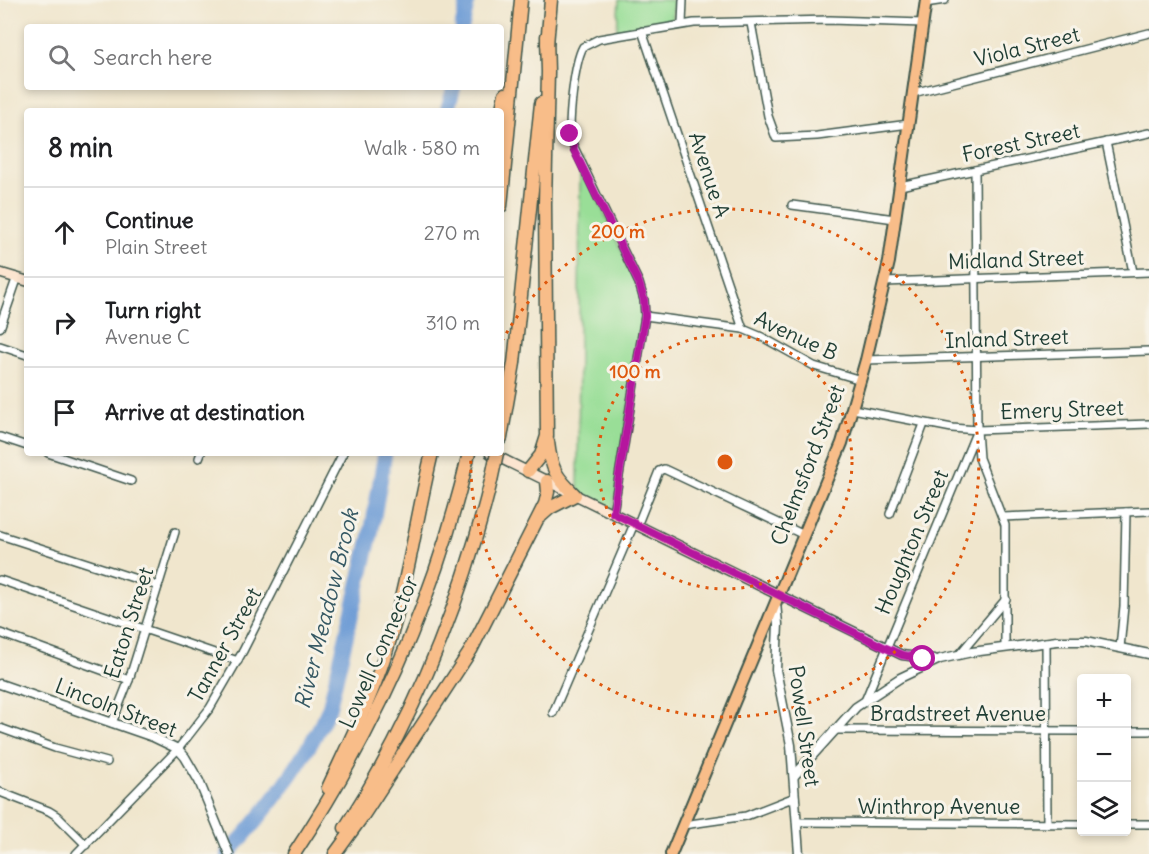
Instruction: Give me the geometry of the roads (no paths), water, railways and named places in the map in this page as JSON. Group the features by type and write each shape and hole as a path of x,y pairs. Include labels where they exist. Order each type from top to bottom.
{"highway":[{"path":"504,176 521,0"},
{"path":"504,421 519,320 551,0"},
{"path":"502,108 518,34"},
{"path":"537,522 550,508 575,495 556,476 547,436 545,203 547,36"},
{"path":"528,471 541,455 547,436"},
{"path":"303,841 370,697 385,656 402,598 431,456"},
{"name":"Lowell Connector","path":"294,854 340,781 371,724 406,646 443,548 468,456"},
{"path":"328,854 381,767 425,675 459,589 478,530 496,456"},
{"path":"335,854 466,659 537,522 547,496 547,481"}],"main road":[{"name":"Chelmsford Street","path":"671,854 842,443 854,409 885,282 926,2"},
{"path":"0,273 24,280"},
{"path":"496,456 613,513 777,599"}],"street":[{"path":"682,24 683,0"},
{"path":"926,2 945,0"},
{"path":"613,513 645,316 644,300 639,283 574,150 570,134 577,61 583,47 599,39 682,24 830,20 923,23"},
{"path":"751,23 768,116 776,138 817,136 909,124"},
{"name":"Avenue A","path":"642,31 743,329"},
{"name":"Viola Street","path":"913,93 1149,33"},
{"name":"Forest Street","path":"900,186 1149,133"},
{"path":"1106,142 1133,272"},
{"path":"975,170 978,458 1003,517 1006,535 1005,647"},
{"path":"792,205 895,219"},
{"name":"Midland Street","path":"885,282 1149,272"},
{"path":"0,327 17,278"},
{"name":"Avenue B","path":"645,316 743,329 814,366 861,380"},
{"path":"0,346 24,354"},
{"name":"Inland Street","path":"867,360 1149,351"},
{"name":"Emery Street","path":"854,409 924,424 977,430 1149,424"},
{"path":"890,514 924,424"},
{"name":"Houghton Street","path":"865,701 977,430"},
{"path":"0,437 24,445"},
{"path":"57,456 131,481"},
{"name":"Tanner Street","path":"76,854 178,750 210,708 238,661 341,456"},
{"path":"553,713 659,471 664,469 804,535"},
{"path":"1120,648 1124,606 1126,512"},
{"path":"1003,517 1149,512"},
{"name":"Eaton Street","path":"112,723 129,680 175,532"},
{"path":"0,535 158,586"},
{"path":"0,580 238,661"},
{"path":"777,599 912,658 940,659"},
{"name":"Powell Street","path":"777,599 776,670 789,733 800,854"},
{"path":"959,655 1006,599"},
{"path":"0,633 129,680"},
{"path":"794,776 848,714 913,671 940,659 1005,647 1046,642 1086,641 1149,654"},
{"path":"1046,642 1047,824"},
{"name":"Lincoln Street","path":"0,684 153,737 178,750 196,775 230,854"},
{"path":"0,728 55,748 106,762"},
{"name":"Bradstreet Avenue","path":"834,730 1077,731"},
{"path":"1131,731 1149,731"},
{"path":"0,792 34,804 57,816 86,845"},
{"path":"683,825 746,816 795,797"},
{"name":"Winthrop Avenue","path":"797,822 1077,824"},
{"path":"1131,824 1149,824"}],"waterway":[{"name":"River Meadow Brook","path":"463,24 468,0"},
{"name":"River Meadow Brook","path":"448,108 453,90"},
{"name":"River Meadow Brook","path":"228,854 284,785 309,747 329,708 371,534 384,456"}]}
